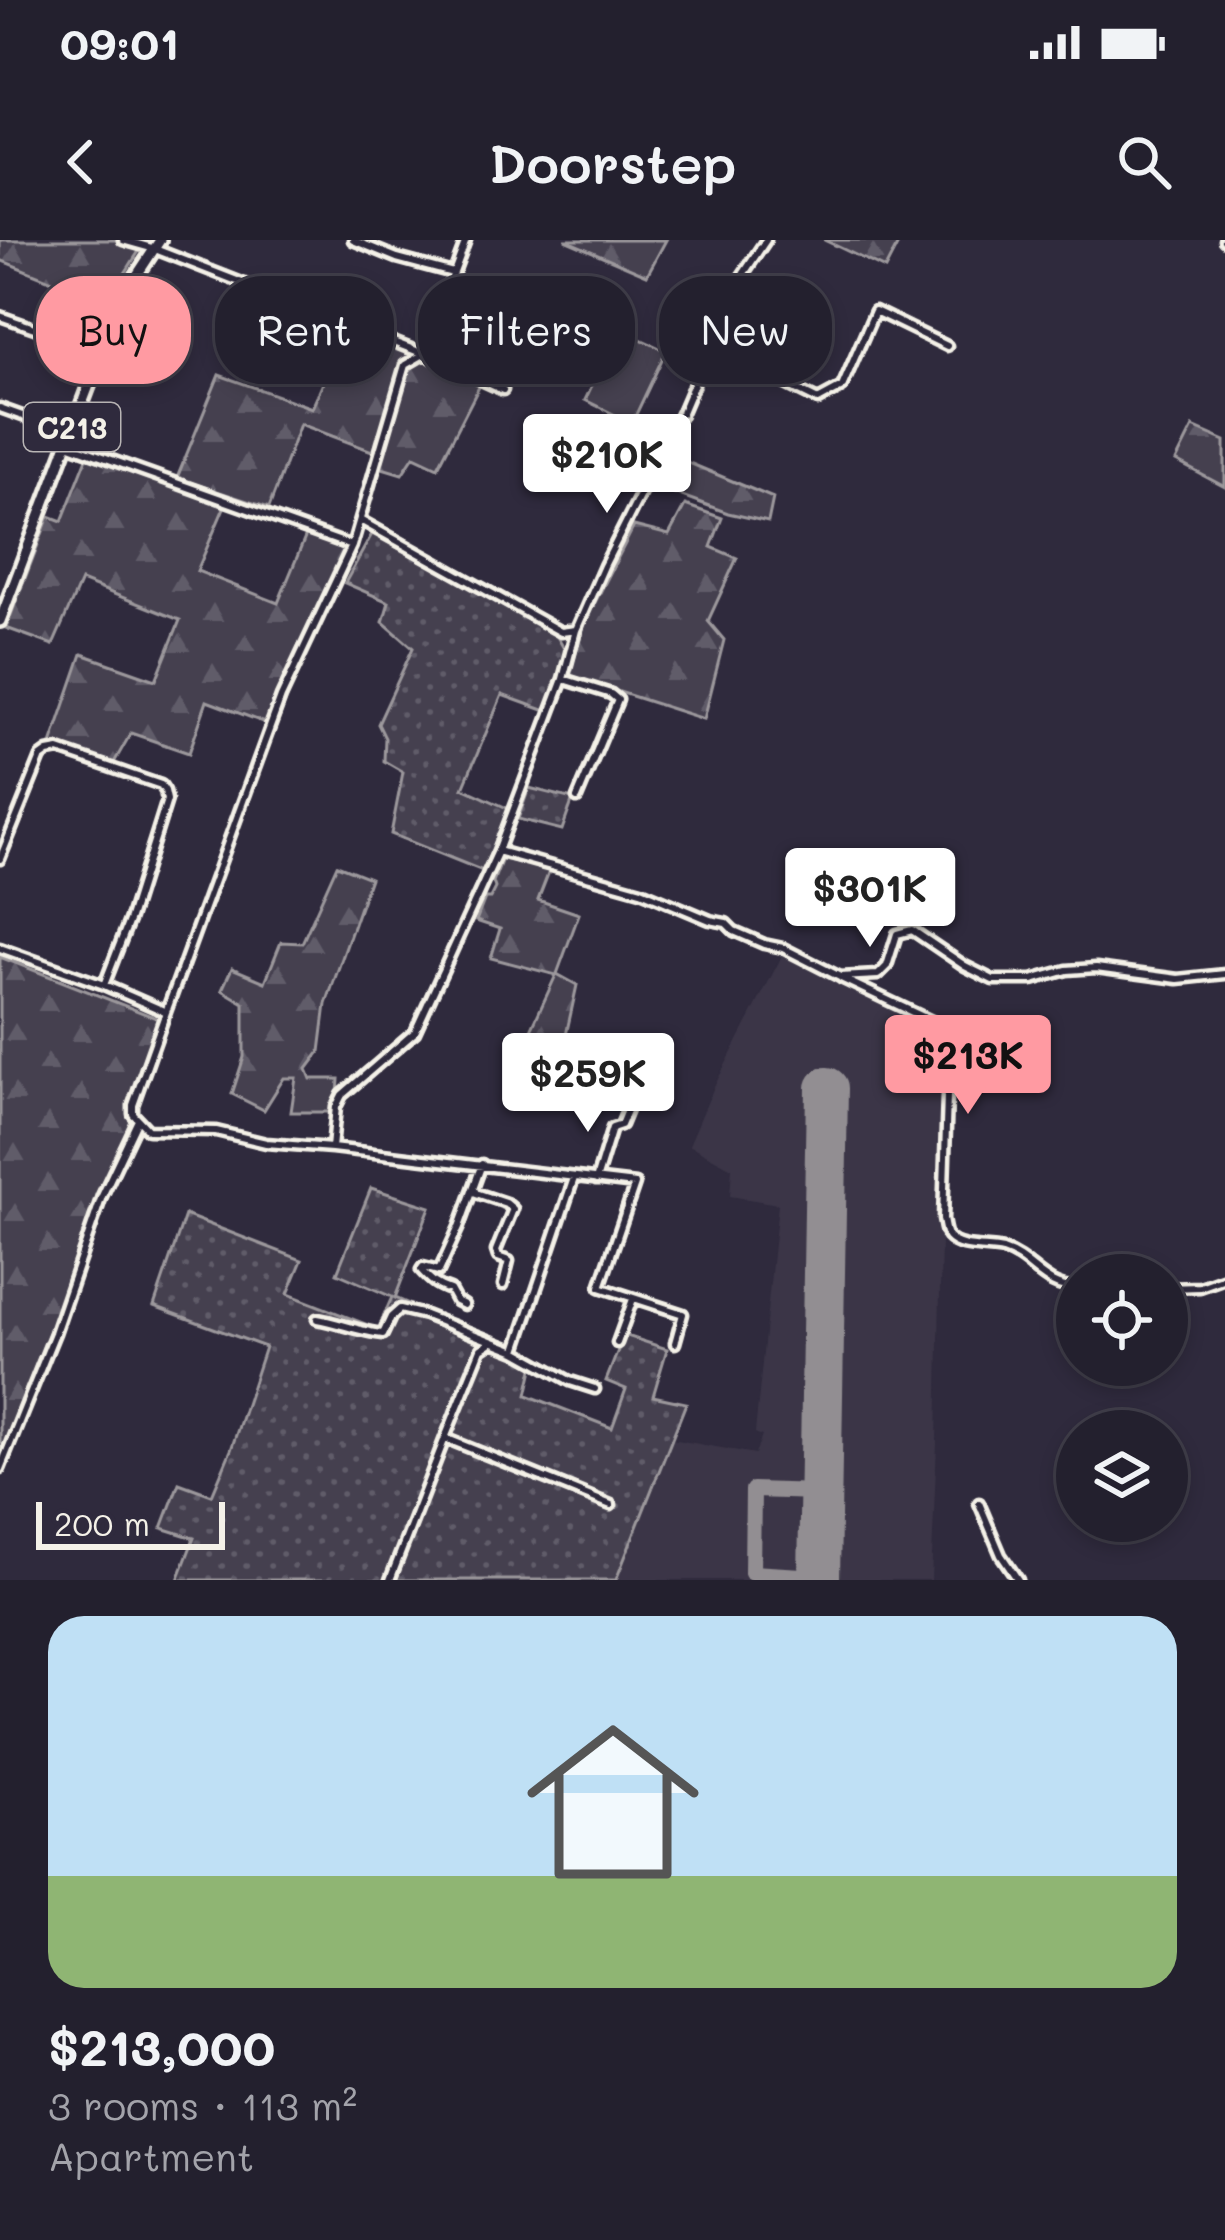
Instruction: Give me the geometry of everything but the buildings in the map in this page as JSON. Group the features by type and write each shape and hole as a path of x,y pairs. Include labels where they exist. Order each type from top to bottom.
{"main road":[{"name":"C213","path":"136,276 157,244"},
{"name":"C213","path":"0,621 88,384"}],"street":[{"path":"122,240 157,244 418,352"},
{"path":"353,240 453,273"},
{"path":"452,276 466,240"},
{"path":"742,276 766,240"},
{"path":"786,384 818,400 842,387 874,311 947,346"},
{"path":"0,316 36,329"},
{"path":"418,357 405,365 352,546 281,697 133,1114 137,1122 155,1131 216,1131 266,1143 635,1184 600,1286 683,1314 675,1343"},
{"path":"490,384 503,390"},
{"path":"332,1148 338,1100 415,1032 498,851 563,679 576,630 693,384"},
{"path":"0,408 352,546"},
{"path":"360,520 560,632 570,652"},
{"path":"560,632 576,630"},
{"path":"563,679 618,700 577,798"},
{"path":"0,859 41,757 48,752 59,750 166,790 167,800 136,898 104,985"},
{"path":"498,851 640,891 726,923 734,931 783,948 943,1026 949,1034 946,1234 953,1241 1014,1255 1056,1286"},
{"path":"840,977 878,975 887,966 897,934 913,929 993,980 1032,980 1096,968 1178,979 1225,974"},
{"path":"0,948 166,1012"},
{"path":"596,1180 612,1128 621,1125 628,1108"},
{"path":"0,1469 55,1333 102,1196 137,1122"},
{"path":"464,1305 422,1270 439,1271 482,1165"},
{"path":"515,1351 574,1178"},
{"path":"474,1185 476,1193 513,1209 496,1251 509,1261 503,1286"},
{"path":"1188,1287 1225,1278"},
{"path":"617,1342 634,1299"},
{"path":"317,1319 383,1334 400,1309 425,1315 595,1389"},
{"path":"390,1580 481,1349 490,1343"},
{"path":"445,1438 611,1504"},
{"path":"979,1503 1000,1556 1018,1580"}],"shaded area":[{"path":"784,952 945,1032 931,1580 616,1580 671,1439 755,1454 762,1436 755,1433 778,1204 730,1196 732,1168 689,1145"}],"green space":[{"path":"0,240 146,240 124,276 40,276 0,260"},
{"path":"565,240 666,240 647,275"},
{"path":"824,240 900,240 885,269"},
{"path":"635,336 659,348 659,366 632,423 585,400 593,384 635,384"},
{"path":"394,347 418,357 418,384 480,384 438,467 414,456 402,474 382,468 383,455 300,424 269,508 177,478 215,384 244,384 312,408 322,384 394,384"},
{"path":"1193,427 1225,441 1225,487 1176,461"},
{"path":"89,453 226,503 197,571 278,603 307,533 345,547 276,727 207,701 189,753 131,733 111,768 50,747 82,654 156,680 180,620 81,581 53,645 6,628 49,516 62,521"},
{"path":"670,455 773,498 768,522 652,485"},
{"path":"685,505 722,518 711,547 737,558 708,621 724,640 704,719 569,676 586,620 634,526 669,535"},
{"path":"372,534 555,633 566,652 546,711 502,695 463,788 509,809 483,871 391,834 403,772 384,761 385,738 378,724 413,648 383,622 389,602 345,583"},
{"path":"529,788 573,799 562,830 518,819"},
{"path":"502,859 550,869 538,900 579,914 557,974 577,985 563,1049 590,1057 584,1101 534,1083 546,1052 524,1045 556,975 491,958 500,929 476,921 485,898 495,888"},
{"path":"337,865 370,878 326,1004 320,1052 307,1069 311,1079 339,1079 337,1112 291,1112 296,1078 284,1078 264,1110 232,1094 244,1057 244,1003 222,990 232,968 265,982 281,942 302,943"},
{"path":"0,957 159,1019 128,1105 131,1123 108,1171 3,1447 0,1446"},
{"path":"371,1188 430,1207 395,1298 534,1364 527,1395 612,1428 626,1389 606,1381 624,1335 667,1349 653,1396 686,1403 616,1580 178,1580 194,1538 162,1528 179,1483 212,1495 265,1347 154,1306 185,1215 302,1260 288,1294 378,1329 392,1297 337,1273"}],"taxiway":[{"path":"819,1492 753,1490 752,1573 819,1577"}],"runway":[{"path":"819,1580 827,1088"}]}
